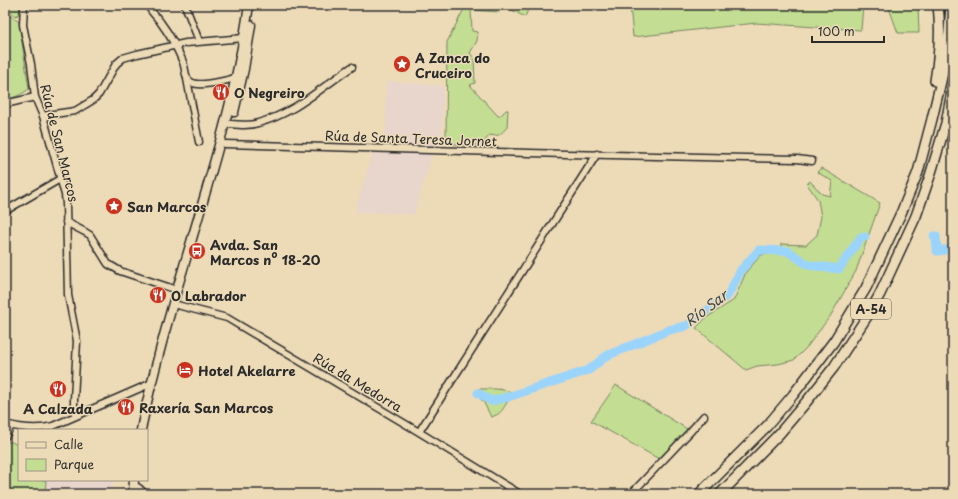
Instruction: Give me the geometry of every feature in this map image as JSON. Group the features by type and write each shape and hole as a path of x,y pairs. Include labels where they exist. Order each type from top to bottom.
{"highway":[{"path":"898,219 932,101 937,71 939,44 938,5"},
{"name":"A-54","path":"699,494 766,426 793,395 834,341 866,288 918,172 942,76 949,33 951,5"},
{"name":"A-54","path":"720,494 779,434 807,401 834,367 870,312 880,294 916,216 946,123 953,86"}],"main road":[{"path":"241,41 253,6"},
{"path":"241,41 247,34 253,6"},
{"path":"141,429 170,315 240,76 253,6"},
{"path":"157,363 177,305 225,144 243,62 246,41 241,41"},
{"path":"225,144 224,139 230,116 230,107"},
{"path":"206,192 212,178 221,147 225,144"},
{"path":"170,315 173,312 174,307 177,305 177,290"}],"street":[{"name":"Rúa de San Marcos","path":"24,5 23,25 31,64 35,97 42,116 66,200 68,295 77,341 74,400 74,410 76,416"},
{"path":"184,5 199,41"},
{"path":"150,9 175,46 184,65 199,142"},
{"path":"42,116 75,111 93,100 99,94 116,64 123,58 199,41 241,41"},
{"path":"230,124 242,126 258,124 278,116 298,106 352,67"},
{"path":"187,78 190,82 198,84 240,76"},
{"path":"5,104 35,97"},
{"name":"Rúa de Santa Teresa Jornet","path":"225,144 812,160"},
{"path":"420,432 597,154"},
{"path":"5,210 60,179"},
{"path":"66,222 90,235 108,264 120,271 177,290"},
{"name":"Rúa da Medorra","path":"177,305 227,318 420,432 520,494"},
{"path":"5,437 8,425 41,428 54,426 152,383"},
{"path":"631,494 704,416"},
{"path":"134,486 146,494"}],"shaded area":[{"path":"386,81 443,86 442,145 439,148 385,146"},
{"path":"373,151 432,154 414,214 355,212"},
{"path":"46,481 114,481 110,494 45,494"}],"green space":[{"path":"5,5 20,5 21,11 15,16"},
{"path":"466,5 502,5 499,12 471,10 472,31 478,32 477,41 470,53 474,58 475,83 470,85 498,116 508,110 507,127 496,136 490,135 481,145 450,144 446,139 447,42"},
{"path":"502,5 530,5 525,17"},
{"path":"630,5 863,5 861,30 756,23 633,37"},
{"path":"888,5 918,5 919,33 898,33"},
{"path":"5,12 19,22 29,89 17,96 5,99"},
{"path":"821,168 880,203 856,271 831,315 807,347 794,360 778,364 757,366 746,370 696,328 706,318 734,300 746,272 761,255 780,252 781,244 806,245 817,235 821,217 818,200 807,184 810,181 822,194 830,196 832,181 817,172"},
{"path":"616,385 687,429 659,459 591,421"},
{"path":"479,389 503,390 511,392 511,396 502,411 491,417 484,403 476,394 476,391"},
{"path":"7,442 12,442 18,445 18,481 46,481 45,494 5,494 5,445"}],"waterway":[{"name":"Río Sar","path":"934,236 936,236 937,251 953,249"},
{"name":"Río Sar","path":"478,393 491,401 508,397 589,370 606,356 669,330 686,326 728,295 741,270 759,250 788,251 808,265 839,269 861,237 865,237"}],"place":[{"name":"A Zanca do Cruceiro","path":"402,64"},
{"name":"O Negreiro","path":"221,92"},
{"name":"San Marcos","path":"114,206"},
{"name":"Avda. San Marcos nº 18-20","path":"197,251"},
{"name":"O Labrador","path":"158,295"},
{"name":"Hotel Akelarre","path":"185,370"},
{"name":"A Calzada","path":"58,389"},
{"name":"Raxería San Marcos","path":"126,407"}]}
